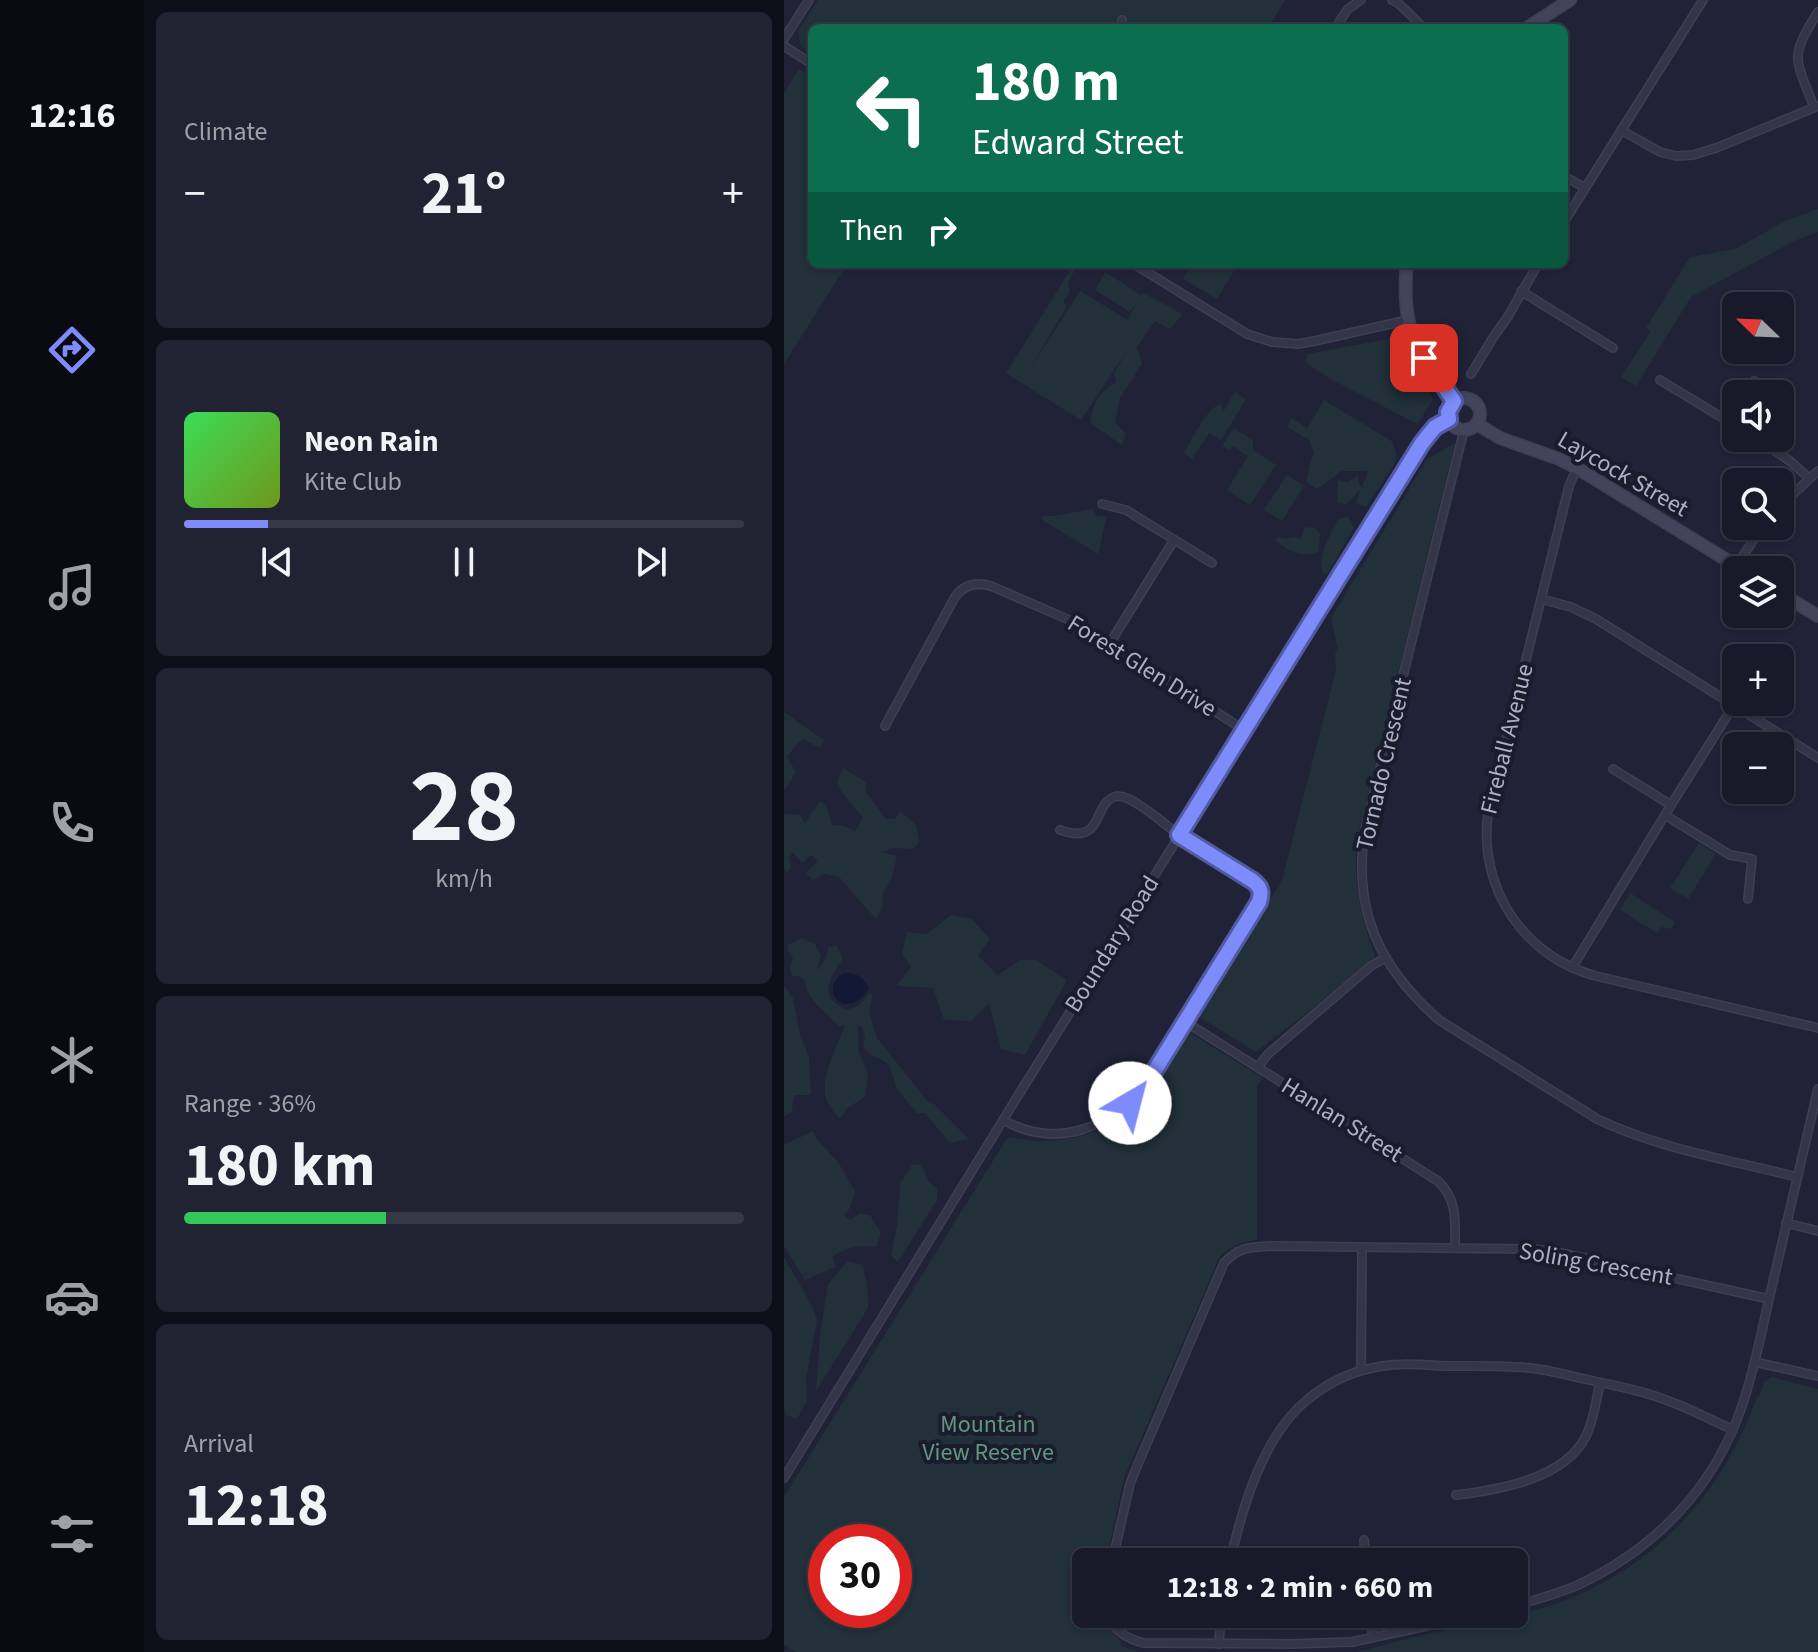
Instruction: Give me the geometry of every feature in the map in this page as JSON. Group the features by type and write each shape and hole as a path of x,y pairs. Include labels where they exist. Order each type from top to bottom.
{"street":[{"path":"784,39 809,0"},
{"path":"1338,24 1348,9 1361,0"},
{"path":"1392,0 1420,24"},
{"path":"1533,24 1570,0"},
{"path":"1568,216 1703,0"},
{"path":"1621,130 1660,152 1689,156 1716,148 1816,106 1798,64 1797,52 1818,12"},
{"path":"784,46 808,61"},
{"path":"1568,178 1585,188"},
{"path":"1140,268 1235,327 1272,342 1310,342 1408,320"},
{"path":"1407,268 1408,320 1417,345 1454,401"},
{"path":"1471,374 1535,268"},
{"path":"1521,291 1613,348"},
{"path":"1660,380 1722,417"},
{"path":"1464,398 1478,405 1481,415 1477,424 1469,430 1454,427 1449,419 1448,412 1454,401 1464,398"},
{"name":"Boundary Road","path":"784,1478 1422,443 1435,427 1449,419"},
{"name":"Laycock Street","path":"1477,424 1500,438 1577,468 1722,558"},
{"name":"Tornado Crescent","path":"1464,430 1365,829 1361,878 1368,915 1385,958 1399,980 1439,1020 1597,1119 1650,1141 1797,1177"},
{"path":"1777,452 1809,478"},
{"name":"Fireball Avenue","path":"1577,468 1569,486 1490,804 1487,850 1497,892 1522,931 1538,947 1572,968 1818,1028"},
{"path":"1794,492 1818,471"},
{"path":"1102,504 1126,510 1212,563"},
{"path":"1110,643 1174,540"},
{"name":"Forest Glen Drive","path":"885,726 952,601 967,586 980,584 1078,623 1244,730"},
{"path":"1541,599 1596,619 1722,698"},
{"path":"1794,601 1818,616"},
{"path":"1572,968 1727,716"},
{"path":"1751,716 1818,758"},
{"path":"1613,769 1671,805"},
{"path":"1003,1120 1022,1130 1050,1134 1085,1128 1109,1118 1130,1103 1147,1083 1262,894 1253,881 1179,835 1128,798 1119,796 1108,802 1086,832 1075,834 1060,830"},
{"path":"1665,815 1723,851 1752,859 1748,899"},
{"path":"1258,1067 1268,1054 1371,966 1385,958"},
{"name":"Hanlan Street","path":"1184,1021 1438,1181 1455,1208 1455,1248"},
{"path":"1528,1601 1576,1585 1619,1562 1652,1539 1697,1493 1717,1463 1748,1389 1818,1092"},
{"path":"1786,1223 1818,1231"},
{"path":"1361,1370 1362,1248"},
{"name":"Soling Crescent","path":"1115,1548 1130,1484 1224,1263 1240,1249 1525,1249 1552,1252 1769,1299"},
{"path":"1755,1362 1818,1376"},
{"path":"1233,1548 1242,1512 1275,1436 1308,1399 1325,1386 1361,1370 1398,1365 1541,1369 1667,1400 1733,1430"},
{"path":"1456,1495 1499,1489 1521,1482 1546,1472 1568,1458 1588,1432 1600,1383"},
{"path":"1364,1540 1365,1548"},
{"path":"1115,1628 1131,1640 1143,1643 1219,1644 1352,1642 1418,1628"},
{"path":"1219,1644 1220,1628"},
{"path":"1372,1628 1373,1638"}],"green space":[{"path":"818,0 1285,0 1270,24 808,24 808,51 801,46 798,31"},
{"path":"799,69 808,75 808,268 844,268 784,364 784,93"},
{"path":"1818,209 1818,232 1794,241 1691,297 1636,386 1621,377 1651,331 1646,328 1690,257 1735,249 1787,220"},
{"path":"1072,268 1076,268 1068,282 1070,292 1064,301 1066,308 1027,374 1080,291 1131,322 1128,319 1138,300 1130,312 1095,290 1105,272 1141,295 1144,293 1182,314 1170,329 1155,321 1137,347 1142,364 1120,398 1115,422 1126,434 1122,445 1090,423 1097,399 1116,382 1114,373 1128,349 1081,420 1006,373"},
{"path":"1190,268 1236,268 1217,299 1183,279"},
{"path":"1393,338 1400,341 1433,400 1417,424 1305,362 1308,354"},
{"path":"1235,392 1246,399 1221,440 1209,433 1192,459 1184,453 1200,425 1209,412 1221,403 1223,412"},
{"path":"1324,400 1393,442 1395,463 1366,507 1356,503 1360,490 1345,505 1337,502 1338,480 1348,482 1358,475 1362,487 1368,471 1341,471 1317,489 1306,482 1314,453 1309,440 1287,427 1292,418 1307,428"},
{"path":"1234,428 1253,440 1253,450 1276,465 1250,505 1227,490 1248,456 1233,446 1230,450 1222,446"},
{"path":"1455,443 1358,835 1356,867 1359,898 1376,959 1256,1052 1198,1016 1282,880 1336,670 1335,652 1338,650 1331,618 1427,459"},
{"path":"1287,475 1304,486 1282,521 1264,510"},
{"path":"1092,509 1097,516 1107,516 1098,554 1041,519 1042,516"},
{"path":"1348,517 1354,528 1328,573 1323,574 1323,553 1328,539 1338,519"},
{"path":"1305,527 1315,528 1320,535 1318,552 1300,554 1275,541 1278,537 1300,539"},
{"path":"784,712 824,740 820,748 803,739 787,757 796,772 784,791"},
{"path":"843,768 866,782 866,792 886,819 895,819 900,811 916,825 919,842 913,849 892,848 882,852 897,856 892,876 882,895 883,907 876,919 839,877 824,874 813,880 806,873 818,861 811,855 802,863 792,852 789,857 791,867 787,873 784,869 784,814 800,815 805,823 820,801 826,805 832,825 855,831 863,818 839,787 837,781"},
{"path":"1699,843 1716,854 1688,899 1670,888"},
{"path":"1630,893 1675,922 1671,929 1661,927 1657,933 1620,910"},
{"path":"951,915 972,919 990,939 978,956 998,975 1020,960 1036,960 1067,980 1025,1055 1001,1049 989,1003 971,1021 944,1020 933,988 896,986 911,967 902,954 907,932 927,934"},
{"path":"802,938 815,944 821,955 819,970 828,947 837,946 843,959 828,987 832,999 847,1010 873,993 869,1012 877,1038 929,1103 934,1104 969,1139 950,1143 925,1113 917,1113 897,1089 886,1062 863,1047 865,1037 861,1026 858,1026 859,1053 868,1073 865,1097 846,1109 840,1119 835,1113 825,1095 826,1075 845,1026 839,1026 814,1002 804,980 792,976 790,968 793,958 788,945"},
{"path":"784,985 793,998 800,1035 809,1057 811,1095 795,1095 791,1113 784,1116"},
{"name":"Mountain View Reserve","path":"1186,1033 1263,1078 1257,1085 1257,1240 1237,1245 1220,1256 1124,1478 1109,1548 1072,1548 1072,1628 1109,1628 1121,1641 1120,1645 1139,1652 795,1652 784,1645 784,1497 1007,1138 1038,1141 1092,1132 1128,1111 1156,1078"},
{"path":"813,1131 838,1162 855,1191 850,1208 844,1215 850,1220 859,1214 870,1215 881,1233 876,1247 859,1247 833,1256 835,1267 805,1280 784,1246 784,1145"},
{"path":"921,1164 929,1182 937,1188 937,1200 898,1262 891,1255 900,1184 912,1165"},
{"path":"784,1257 817,1320 806,1379 807,1401 797,1419 786,1415 784,1409"},
{"path":"848,1261 863,1265 868,1308 816,1391 828,1284"},
{"path":"1772,1377 1818,1389 1818,1652 1356,1652 1454,1628 1528,1628 1528,1612 1563,1601 1630,1567 1684,1520 1707,1492 1744,1430 1764,1382"}],"water":[{"path":"844,973 859,976 869,989 851,1004 837,1000 833,994 836,979"}],"route":[{"path":"1130,1103 1147,1083 1262,894 1253,881 1179,835 1422,443 1435,427 1449,419 1448,412 1454,401 1424,358"}]}
